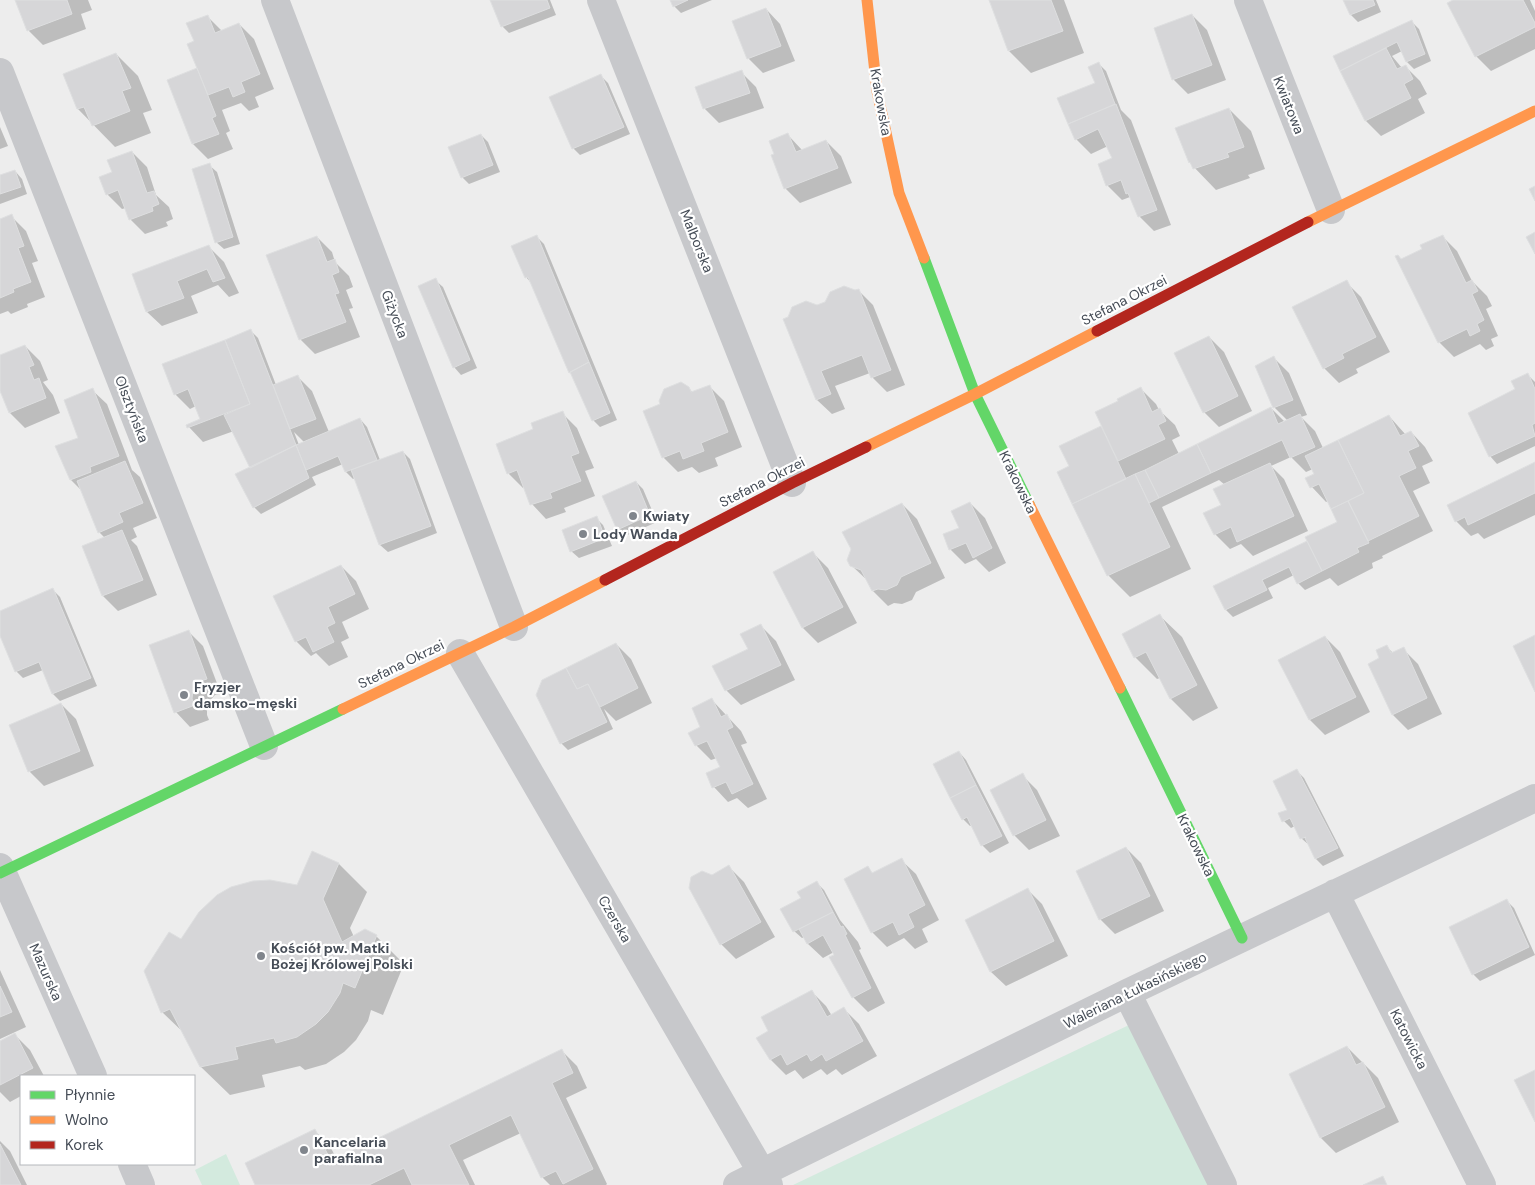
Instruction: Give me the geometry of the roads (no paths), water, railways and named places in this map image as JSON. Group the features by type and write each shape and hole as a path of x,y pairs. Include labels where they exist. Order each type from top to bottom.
{"street":[{"name":"Giżycka","path":"275,0 514,627"},
{"name":"Malborska","path":"601,0 792,483"},
{"name":"Krakowska","path":"867,0 877,92 899,193 975,394 1242,938"},
{"name":"Kwiatowa","path":"1248,0 1331,210"},
{"name":"Olsztyńska","path":"0,72 264,746"},
{"name":"Stefana Okrzei","path":"1,871 514,627 792,483 975,394 1331,210 1535,110"},
{"name":"Czerska","path":"460,653 766,1178"},
{"name":"Waleriana Łukasińskiego","path":"736,1185 766,1178 1127,994 1535,798"},
{"name":"Mazurska","path":"1,871 93,1075"},
{"name":"Katowicka","path":"1335,893 1482,1185"},
{"path":"1127,994 1223,1185"},
{"path":"132,1165 142,1185"}],"place":[{"name":"Kwiaty","path":"633,516"},
{"name":"Lody Wanda","path":"583,534"},
{"name":"Fryzjer damsko-męski","path":"184,695"},
{"name":"Kościół pw. Matki Bożej Królowej Polski","path":"261,956"},
{"name":"Kancelaria parafialna","path":"304,1150"}]}
